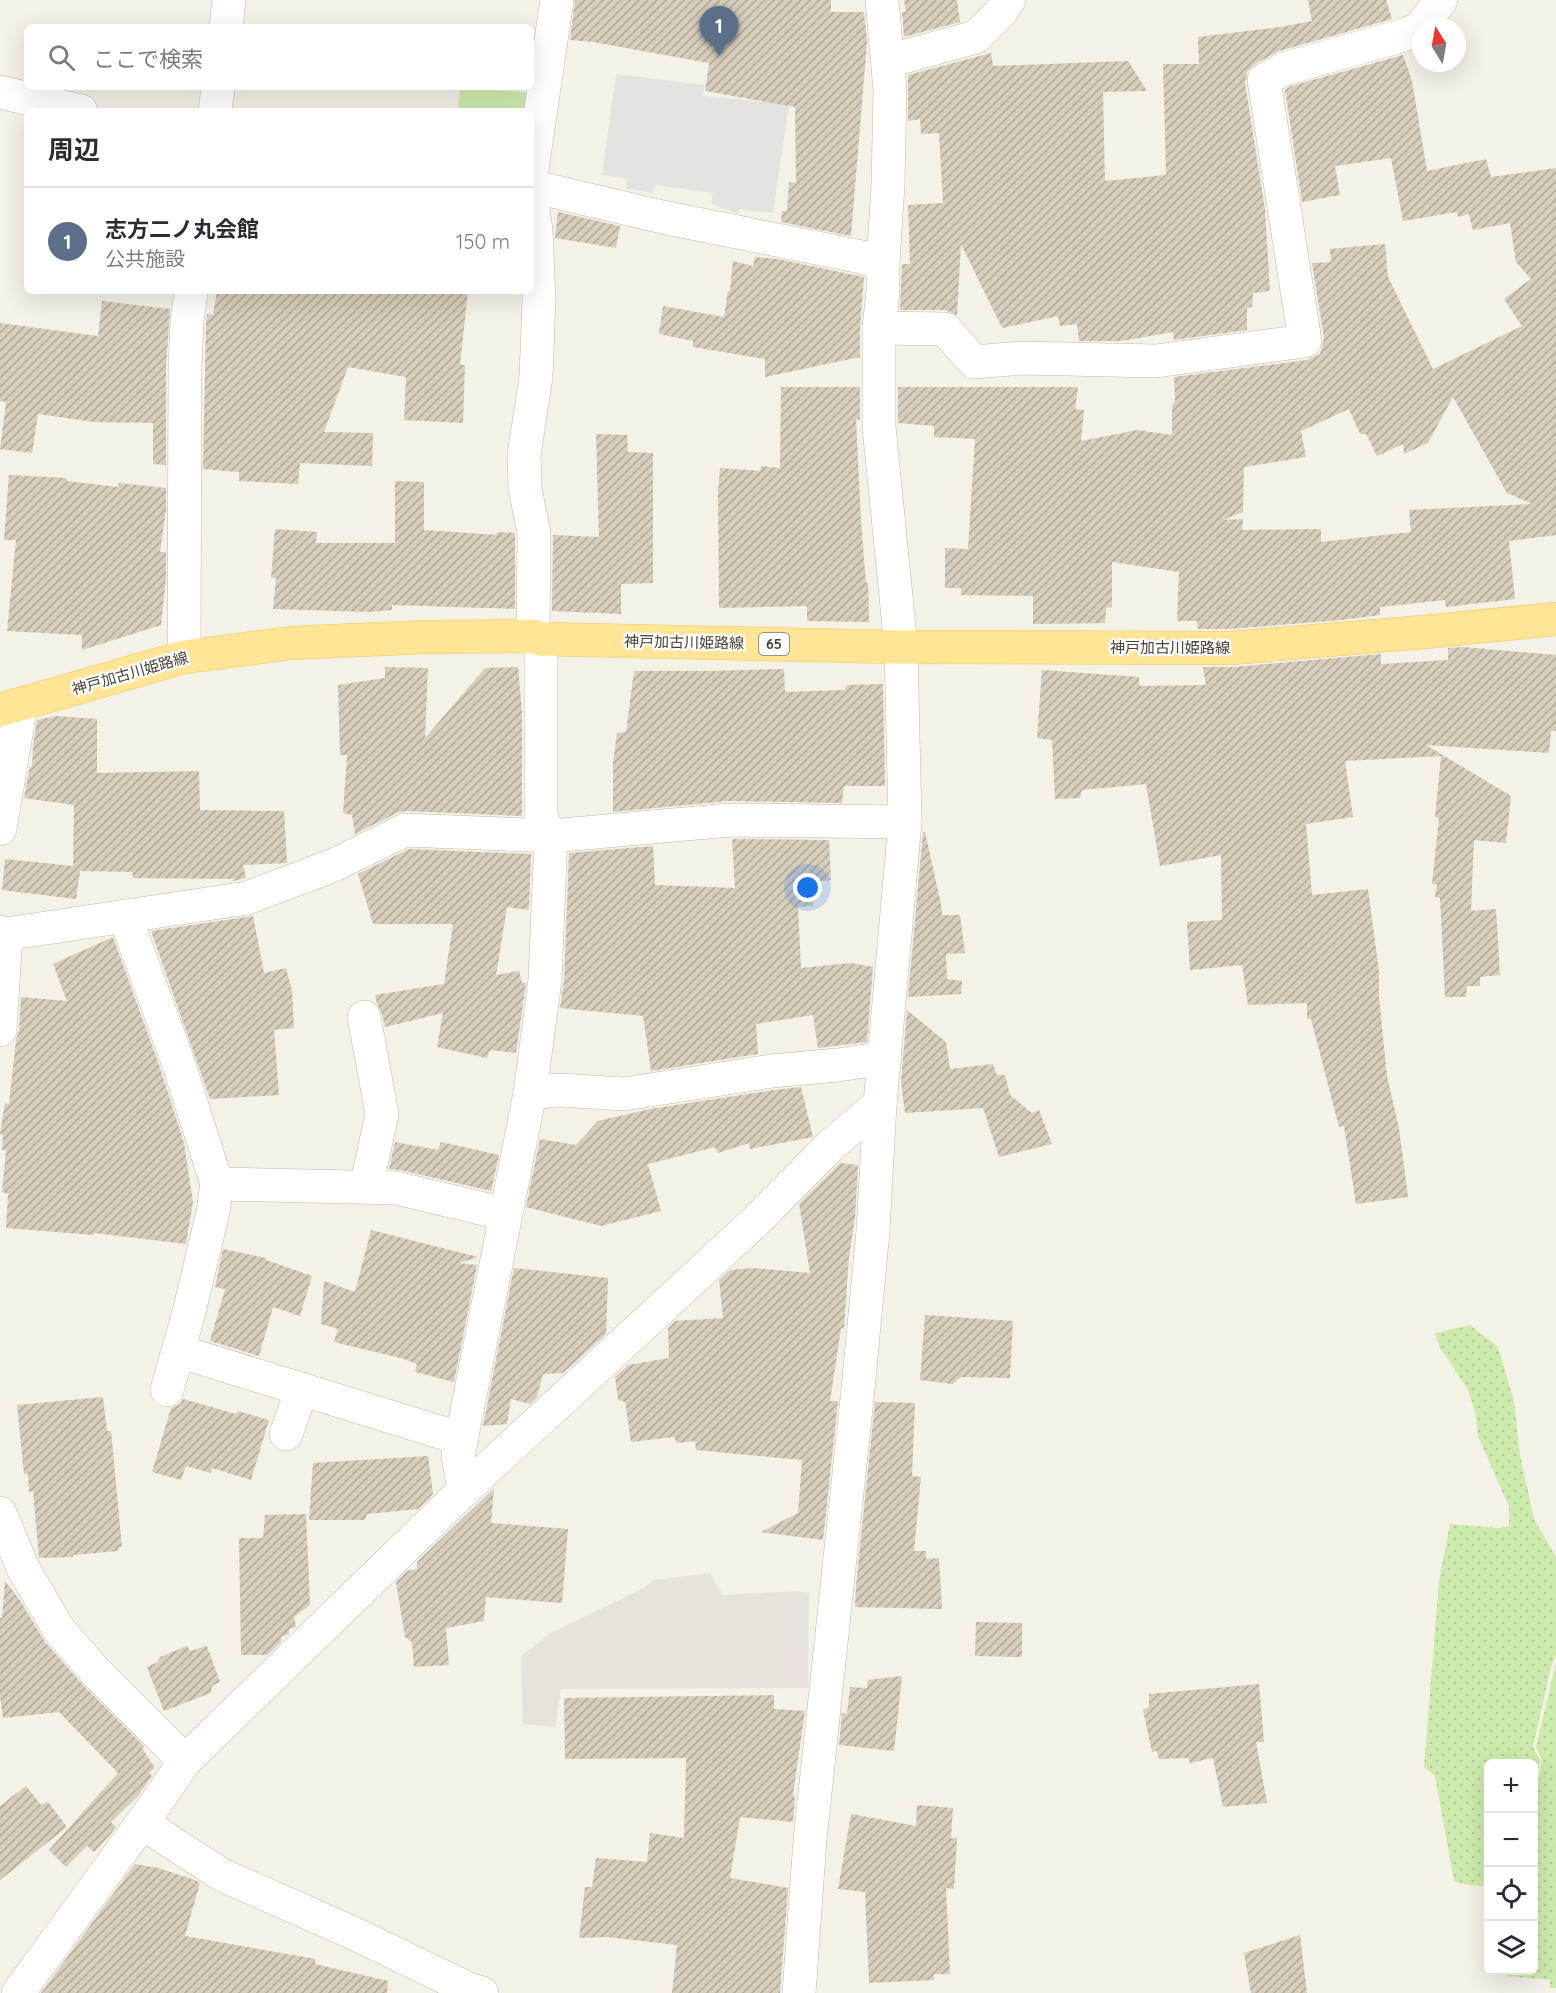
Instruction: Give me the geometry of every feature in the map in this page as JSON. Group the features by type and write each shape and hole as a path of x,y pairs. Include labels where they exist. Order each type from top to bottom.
{"main road":[{"name":"神戸加古川姫路線","path":"10,707 184,657 291,643 425,637 537,637 901,647 1231,648 1556,619"}],"street":[{"path":"226,24 229,0"},
{"path":"534,156 557,0"},
{"path":"799,1993 810,1840 873,1231 880,1104 905,822 901,647 879,427 879,328 888,185 890,90 882,0"},
{"path":"888,61 976,37 1001,12 1009,0"},
{"path":"879,328 945,329 974,362 1022,358 1156,361 1305,341 1264,80 1284,69 1404,35 1420,28 1441,0"},
{"path":"215,108 218,90"},
{"path":"0,92 68,108"},
{"path":"534,187 662,217 883,263"},
{"path":"464,1490 459,1456 530,1093 545,980 551,836 541,818 534,533 525,489 524,454 536,377 539,299 534,217"},
{"path":"184,657 185,368 191,294"},
{"path":"0,829 10,707"},
{"path":"0,1030 3,933 247,898 334,865 405,830 551,836 730,820 905,822"},
{"path":"125,916 177,1059 217,1184 210,1223 168,1390"},
{"path":"364,1017 382,1114 366,1187"},
{"path":"530,1093 559,1090 624,1094 772,1071 885,1058"},
{"path":"18,1993 185,1761 464,1490 756,1221 831,1144 880,1104"},
{"path":"217,1184 396,1188 505,1214"},
{"path":"178,1351 462,1439"},
{"path":"286,1434 302,1389"},
{"path":"0,1513 23,1568 59,1630 96,1672 185,1761"},
{"path":"142,1823 222,1875 351,1932 471,1990 482,1993"}],"shaded area":[{"path":"616,74 704,85 703,96 789,104 773,213 739,209 738,214 711,204 713,193 655,185 653,193 626,188 627,179 602,175"},
{"path":"710,1573 723,1595 796,1591 809,1593 808,1688 561,1689 555,1727 523,1724 521,1656 551,1633 644,1588 654,1580"}],"green space":[{"path":"491,90 534,93 532,108 458,108 460,91"},
{"path":"1470,1325 1498,1347 1514,1401 1520,1455 1534,1519 1556,1557 1556,1655 1551,1667 1533,1747 1540,1760 1538,1771 1538,1759 1484,1759 1484,1887 1454,1881 1435,1776 1424,1767 1439,1581 1450,1524 1500,1528 1509,1526 1509,1507 1478,1436 1475,1412 1468,1390 1440,1349 1435,1333"},
{"path":"1556,1663 1556,1988 1550,1988 1550,1980 1507,1976 1538,1975 1538,1782 1542,1759 1536,1747"}],"building":[{"path":"575,0 831,0 831,12 864,12 867,42 851,236 781,222 782,211 787,211 789,182 796,183 795,107 705,91 709,63 570,40"},
{"path":"904,0 957,0 960,22 904,37 902,12 906,12"},
{"path":"1308,0 1386,0 1392,19 1279,51 1255,64 1247,72 1245,83 1265,209 1270,291 1253,293 1252,307 1247,308 1247,330 1174,340 1173,332 1121,341 1079,341 1077,324 1060,326 1058,316 1002,328 961,244 957,315 945,310 900,310 902,264 910,264 908,205 943,203 939,133 921,134 920,119 908,121 908,75 991,53 993,66 1128,61 1147,91 1103,92 1105,181 1166,175 1163,64 1199,64 1198,37 1312,21"},
{"path":"1403,55 1412,81 1427,171 1486,159 1491,177 1556,168 1556,535 1509,541 1515,599 1446,607 1445,600 1380,607 1380,615 1341,620 1230,629 1198,629 1197,621 1177,621 1179,572 1112,562 1112,607 1106,608 1105,623 1033,624 1033,596 961,595 961,588 945,588 945,548 968,549 975,439 934,437 934,426 898,423 898,387 1078,387 1075,409 1084,410 1081,441 1138,430 1172,435 1172,405 1175,401 1174,377 1307,360 1320,354 1324,338 1312,263 1331,262 1330,249 1385,244 1388,277 1433,369 1522,326 1504,299 1531,279 1516,262 1510,223 1473,230 1469,214 1458,217 1457,212 1403,221 1391,158 1335,166 1340,195 1302,202 1285,90 1291,86","holes":["1453,397 1507,493 1532,504 1409,510 1411,532 1321,542 1321,529 1242,530 1243,519 1223,520 1243,512 1244,467 1306,457 1301,431 1349,409 1360,434 1366,434 1377,456 1403,444 1404,454 1428,443"]},
{"path":"558,212 620,226 616,248 555,238"},
{"path":"755,257 778,259 864,277 860,357 765,377 765,359 693,347 693,341 659,334 663,306 724,317 733,261 753,266"},
{"path":"216,294 468,294 460,365 465,365 463,423 404,420 406,377 348,367 324,432 373,433 372,466 300,463 298,484 239,481 239,472 203,469 206,323 207,314 213,315"},
{"path":"102,301 170,309 166,367 166,465 153,464 153,423 94,422 38,414 32,453 0,449 6,402 0,401 0,323 98,336"},
{"path":"781,387 860,387 860,420 856,419 869,622 807,621 807,606 719,608 718,492 720,468 760,471 761,466 780,468"},
{"path":"596,434 627,435 628,452 653,453 653,583 621,584 621,614 552,611 553,535 599,537"},
{"path":"9,475 66,478 67,481 118,487 119,483 166,488 166,509 160,552 166,552 161,625 82,650 82,635 7,631 16,540 4,540"},
{"path":"395,481 424,482 424,530 497,535 497,532 515,533 515,609 392,605 392,610 371,612 273,609 276,578 271,578 275,529 317,532 316,543 395,543"},
{"path":"1463,647 1556,655 1556,731 1551,731 1549,753 1426,745 1511,796 1506,843 1474,840 1471,911 1496,909 1500,975 1480,977 1480,986 1467,986 1466,997 1445,997 1440,898 1435,897 1437,884 1432,884 1439,818 1435,817 1441,756 1345,761 1353,817 1306,824 1312,895 1368,889 1379,972 1379,997 1387,1076 1399,1128 1408,1197 1356,1204 1344,1126 1339,1127 1311,1019 1307,1019 1307,1003 1248,1005 1242,965 1190,970 1187,922 1222,920 1221,855 1160,866 1146,784 1082,790 1080,798 1055,799 1052,740 1037,738 1042,670 1139,677 1139,686 1206,685 1203,667 1233,667 1381,654 1381,664 1448,660 1448,648"},
{"path":"385,667 428,668 425,738 485,668 518,667 522,712 522,816 406,811 397,813 355,834 352,815 343,813 347,755 340,755 338,685 385,678"},
{"path":"784,669 785,692 845,690 847,685 883,684 885,786 844,786 842,803 728,801 613,812 613,763 617,733 626,732 634,671"},
{"path":"56,716 97,719 97,773 199,771 200,810 284,811 287,863 243,865 246,878 229,882 235,879 133,878 132,872 80,871 76,899 2,890 5,859 73,866 74,805 24,798 30,766 32,767 37,720"},
{"path":"923,832 925,832 942,915 960,915 965,953 946,954 947,979 962,981 961,994 908,997"},
{"path":"732,839 829,840 831,880 814,882 813,906 798,907 801,968 851,963 873,967 867,1042 818,1048 813,1015 756,1024 758,1054 651,1071 643,1016 560,1008 564,981 569,853 653,846 655,885 735,888"},
{"path":"409,849 531,854 529,910 507,907 496,975 519,971 522,983 526,983 516,1053 490,1050 487,1058 437,1047 443,1013 385,1027 375,995 444,984 453,924 373,924 358,874"},
{"path":"253,916 264,973 286,968 292,991 294,1028 274,1030 279,1095 210,1099 151,931"},
{"path":"113,937 184,1143 193,1202 186,1244 94,1233 93,1235 6,1228 8,1194 2,1192 6,1150 2,1150 3,1135 0,1134 5,1103 9,1104 16,1039 19,1031 21,997 67,1001 53,964"},
{"path":"907,1010 946,1042 950,1069 993,1064 997,1075 1005,1075 1010,1095 1032,1113 1039,1110 1052,1144 999,1157 983,1108 905,1113 901,1082"},
{"path":"801,1087 813,1137 750,1149 749,1143 718,1153 715,1147 648,1164 661,1211 601,1226 526,1207 540,1139 576,1145 598,1121 650,1109"},
{"path":"395,1142 438,1150 441,1142 499,1155 491,1191 389,1169"},
{"path":"840,1163 858,1165 844,1329 841,1328 830,1401 838,1401 823,1540 761,1532 798,1513 802,1460 696,1450 695,1441 677,1443 674,1437 631,1442 625,1402 618,1400 615,1377 628,1365 669,1358 668,1328 675,1321 723,1318 719,1280 730,1270 753,1268 810,1273 799,1204"},
{"path":"371,1230 478,1257 459,1263 477,1265 454,1382 415,1372 417,1364 404,1359 334,1342 338,1329 321,1324 324,1281 355,1292"},
{"path":"223,1249 266,1258 266,1260 312,1276 300,1316 273,1307 259,1356 210,1341 225,1289 215,1287"},
{"path":"514,1268 608,1278 606,1334 563,1373 543,1374 537,1397 530,1404 511,1399 507,1424 483,1426"},
{"path":"925,1315 1013,1321 1010,1378 961,1377 953,1384 920,1380"},
{"path":"103,1397 107,1431 111,1431 122,1547 119,1547 118,1551 73,1555 73,1557 39,1558 33,1491 29,1492 28,1474 24,1474 17,1405"},
{"path":"183,1399 236,1414 238,1411 269,1420 251,1480 212,1468 211,1473 186,1466 181,1480 152,1472 171,1408 180,1404"},
{"path":"875,1402 915,1403 912,1476 921,1477 914,1551 926,1551 926,1559 939,1558 942,1609 855,1607"},
{"path":"428,1456 433,1494 418,1509 367,1514 365,1520 309,1520 313,1463"},
{"path":"494,1488 491,1523 568,1529 562,1603 486,1597 484,1621 446,1628 449,1665 414,1667 412,1642 405,1637 396,1582 407,1571 417,1569 417,1562"},
{"path":"306,1514 310,1605 294,1617 296,1627 289,1629 289,1634 281,1637 281,1642 267,1655 241,1655 239,1538 263,1538 265,1515"},
{"path":"5,1581 19,1599 45,1642 83,1685 144,1746 142,1748 155,1768 149,1773 152,1776 137,1797 111,1822 116,1827 109,1836 94,1852 87,1846 66,1867 49,1850 118,1773 59,1712 3,1718 0,1696 0,1618 2,1618"},
{"path":"976,1622 1022,1623 1022,1657 975,1656"},
{"path":"187,1646 190,1651 207,1646 220,1682 212,1686 211,1693 164,1711 147,1667 158,1662 160,1657"},
{"path":"902,1676 894,1751 839,1745 842,1713 847,1714 850,1687 867,1688 868,1680"},
{"path":"1259,1684 1264,1742 1256,1742 1267,1803 1223,1807 1213,1758 1190,1763 1188,1758 1159,1759 1157,1751 1152,1752 1143,1710 1149,1707 1149,1694"},
{"path":"774,1695 774,1709 805,1711 793,1794 795,1799 793,1822 740,1817 730,1878 788,1888 780,1993 672,1993 677,1945 607,1937 579,1938 585,1887 592,1887 596,1858 647,1862 650,1833 684,1838 686,1758 565,1759 564,1698"},
{"path":"26,1786 41,1805 48,1802 67,1827 0,1880 0,1806"},
{"path":"917,1805 953,1808 951,1838 957,1838 954,1889 946,1888 950,1974 934,1974 934,1980 869,1983 865,1892 838,1889 851,1814 916,1826"},
{"path":"135,1864 158,1868 200,1883 185,1936 315,1959 315,1964 388,1981 387,1993 41,1993"},
{"path":"1300,1935 1307,1993 1251,1993 1244,1953"}],"place":[{"name":"志方二ノ丸会館","path":"719,56"}]}
